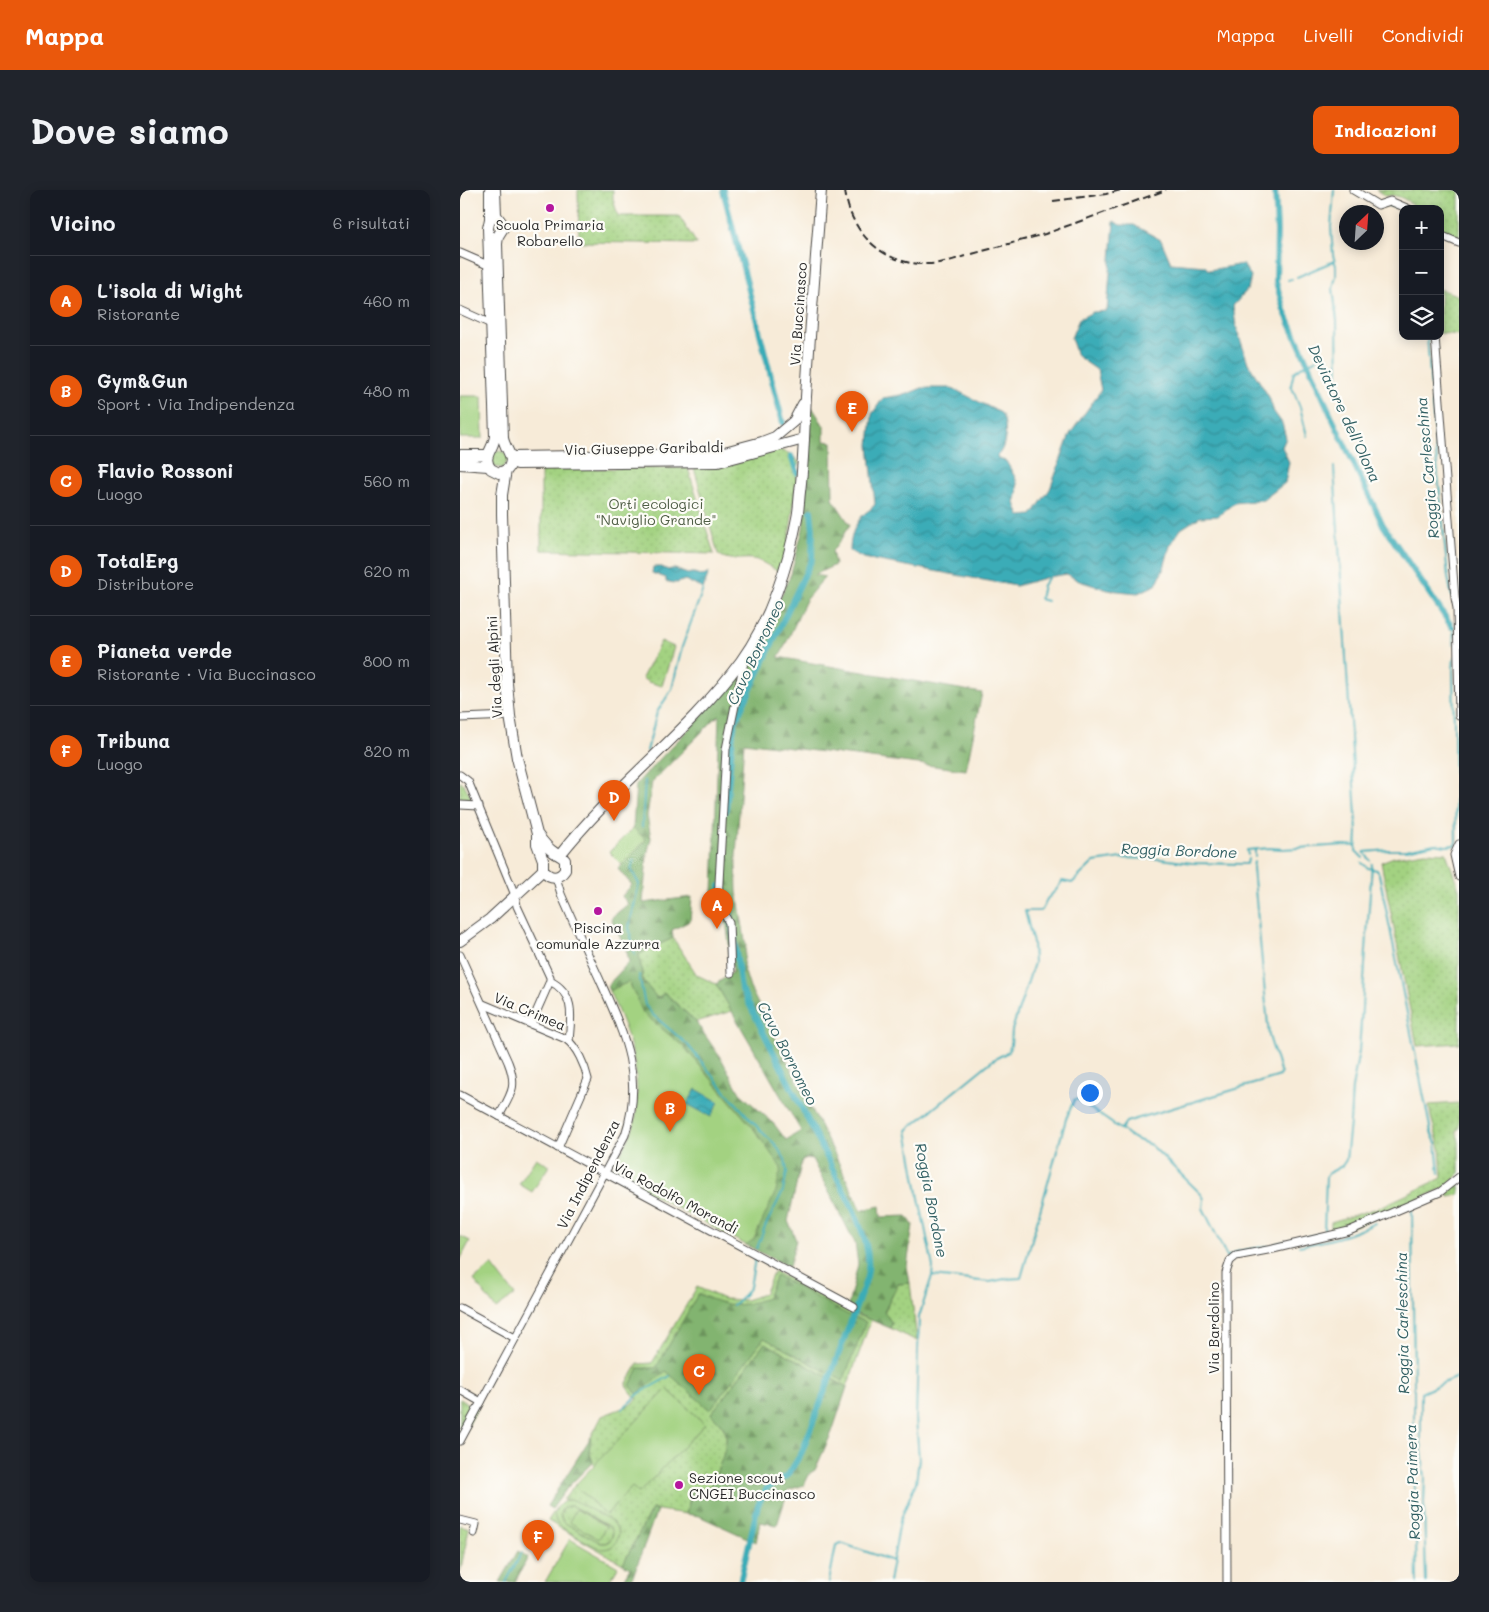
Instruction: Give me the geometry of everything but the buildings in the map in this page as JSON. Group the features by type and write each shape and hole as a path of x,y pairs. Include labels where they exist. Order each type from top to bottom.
{"street":[{"path":"490,190 489,227 495,436 493,446 486,461 491,469"},
{"path":"489,227 492,234 500,234 503,228 496,215 495,190"},
{"name":"Via Buccinasco","path":"558,854 692,718 732,672 747,652 768,612 792,548 798,516 804,458 806,399 821,190"},
{"path":"1353,190 1378,205 1390,201 1399,205"},
{"path":"489,227 493,220 500,221"},
{"name":"Via degli Alpini","path":"500,234 497,244 502,425 503,443 509,460 502,494"},
{"path":"1444,237 1459,243"},
{"path":"460,253 490,266"},
{"path":"460,310 491,324"},
{"path":"1434,340 1456,608 1459,716"},
{"path":"781,433 794,421 806,399"},
{"path":"781,433 793,428 804,435"},
{"name":"Via Giuseppe Garibaldi","path":"509,460 706,455 726,452 768,440 781,433"},
{"name":"Via Giuseppe Garibaldi","path":"509,460 708,463 728,460 777,447 804,435"},
{"path":"777,447 791,449 804,458"},
{"path":"460,455 489,453 497,448 509,460 500,472 460,464"},
{"name":"Via degli Alpini","path":"491,469 498,478 502,494 506,674 510,716 517,758 543,865"},
{"path":"731,972 729,923 718,902 726,749 747,652"},
{"path":"460,718 510,716"},
{"path":"460,775 468,781 515,895 517,906 550,977 531,1024"},
{"path":"460,805 478,806"},
{"path":"537,834 542,842 565,860 566,865 563,874 556,877 549,876 543,865"},
{"path":"1459,844 1454,855 1459,877"},
{"path":"460,941 490,919 515,895 543,865 548,855 558,854"},
{"name":"Via Indipendenza","path":"460,1441 625,1135 633,1101 632,1067 625,1036 560,892 556,877"},
{"path":"460,955 513,1075 513,1087 499,1116"},
{"path":"550,981 562,989 570,1005 572,1013 569,1041"},
{"name":"Via Crimea","path":"483,1004 569,1041 576,1050 588,1079 558,1148"},
{"name":"Via Rodolfo Morandi","path":"460,1095 854,1307"},
{"name":"Via Bardolino","path":"1227,1582 1226,1272 1230,1261 1238,1255 1273,1249 1349,1231 1440,1192 1459,1177"},
{"path":"460,1308 515,1338"},
{"path":"460,1390 481,1402"},
{"path":"460,1520 476,1524 474,1533"}],"green space":[{"path":"578,190 613,190 613,199 618,216 679,216 697,244 579,242"},
{"path":"1376,190 1459,190 1459,237 1444,231 1444,205 1412,205 1403,198 1386,196"},
{"path":"1444,290 1459,296 1459,335 1444,333"},
{"path":"460,396 482,396 483,438 460,438"},
{"path":"812,407 824,426 824,441 832,442 833,499 850,525 832,551 835,565 814,575 825,577 807,598 778,657 982,693 966,770 744,742 736,855 737,892 746,946 743,966 750,988 861,1210 880,1206 881,1217 907,1216 913,1225 907,1266 910,1283 898,1284 884,1312 892,1323 890,1328 847,1310 858,1264 855,1243 812,1159 802,1160 788,1221 796,1240 789,1267 746,1245 753,1128 684,1047 643,1013 629,982 609,991 607,986 629,962 627,952 611,918 628,904 622,896 632,885 618,869 645,840 633,828 636,784 724,692 752,659 791,574 803,529","holes":["719,715 713,894 719,894 724,907 733,972 716,984 801,1131 786,1140 774,1124 740,1093 722,1060 696,1022 665,993 657,998 643,981 639,954 673,938 672,930 690,921 692,897 643,903 647,855 651,838 647,816 652,782"]},
{"path":"780,450 791,454 799,462 788,546 779,572 757,560 728,559 718,554 694,468 727,466"},
{"path":"504,452 509,459 503,468 495,467 491,458 493,453"},
{"name":"Orti ecologici \"Naviglio Grande\"","path":"688,468 714,554 541,550 541,469"},
{"path":"661,641 674,647 662,686 642,678"},
{"path":"460,782 464,784 472,799 471,801 467,801 467,798 460,798"},
{"path":"633,828 646,840 622,865 609,852"},
{"path":"1425,852 1446,853 1459,889 1459,1043 1417,1046 1381,862 1394,857"},
{"path":"673,938 697,975 716,984 732,1011 696,1022 665,993 657,998 643,981 639,954"},
{"path":"629,982 643,1013 684,1047 753,1128 781,1168 776,1191 754,1239 746,1245 611,1172 631,1133 636,1111 635,1066 625,1028 609,991"},
{"path":"1459,1103 1459,1129 1456,1130 1459,1142 1459,1174 1444,1188 1358,1225 1331,1233 1331,1222 1378,1208 1442,1178 1440,1148 1429,1105"},
{"path":"536,1158 549,1166 532,1192 519,1184"},
{"path":"1459,1180 1459,1195 1449,1197 1447,1190"},
{"path":"460,1236 470,1241 460,1260"},
{"path":"492,1265 515,1295 496,1309 474,1280"},
{"path":"774,1271 856,1315 871,1320 847,1387 765,1343 711,1414 724,1429 726,1444 724,1453 706,1495 692,1489 686,1514 652,1509 623,1564 548,1521 556,1508 556,1521 610,1548 616,1543 619,1533 614,1523 568,1500 563,1500 575,1485 606,1515 632,1487 639,1493 705,1424 667,1389 594,1466 589,1451 591,1437 602,1416 630,1405 637,1399 626,1386 627,1383 638,1364 652,1363 697,1287 724,1299 745,1300 764,1294"},
{"path":"776,1275 850,1316 866,1322 843,1381 764,1338 710,1410 666,1371 637,1394 630,1385 639,1368 656,1368 698,1294 732,1305 747,1304 767,1298"},
{"path":"910,1283 917,1341 890,1328 892,1323 884,1312 898,1284"},
{"path":"765,1343 847,1387 832,1432 815,1470 810,1473 804,1485 788,1490 777,1525 760,1522 756,1542 699,1516 686,1514 693,1489 706,1495 724,1452 726,1435 724,1428 711,1414"},
{"path":"667,1389 705,1424 639,1493 632,1487 606,1515 575,1485"},
{"path":"460,1399 477,1409 460,1441"},
{"path":"591,1437 589,1451 593,1462 567,1488 552,1509 547,1506"},
{"path":"574,1500 614,1523 619,1533 616,1543 610,1548 602,1549 579,1538 558,1524 555,1516 556,1509 564,1501","holes":["572,1506 610,1527 613,1533 611,1540 601,1543 563,1522 560,1514 562,1510 565,1507"]},
{"path":"567,1506 572,1506 610,1527 613,1531 611,1539 601,1543 563,1522 560,1514"},
{"path":"576,1509 606,1526 599,1539 569,1522"},
{"path":"652,1509 657,1510 631,1582 622,1582 630,1568 623,1564"},
{"path":"460,1525 469,1528 460,1573"},
{"path":"570,1539 618,1567 609,1582 545,1582"},
{"path":"518,1551 528,1557 515,1582 500,1582"}],"water":[{"path":"1114,221 1120,225 1134,225 1161,240 1171,263 1205,266 1209,270 1243,264 1251,277 1248,289 1233,306 1236,326 1248,363 1269,397 1274,412 1282,423 1286,438 1282,447 1289,462 1285,483 1263,500 1234,503 1218,516 1200,517 1181,529 1170,546 1164,568 1156,585 1138,593 1108,590 1079,581 1067,574 1016,586 863,558 850,551 857,523 875,504 869,445 872,414 883,398 907,394 922,388 952,388 1001,413 1005,423 1005,441 997,456 998,459 1006,461 1016,481 1018,491 1015,503 1020,516 1032,515 1050,489 1070,434 1101,390 1097,370 1077,356 1071,338 1079,319 1093,312 1107,311"},
{"path":"653,567 662,567 668,570 675,569 687,574 694,573 702,576 709,572 703,589 685,580 677,583 666,582 666,578 652,573"},
{"path":"696,1089 719,1102 711,1117 687,1104"}],"waterway":[{"name":"Cavo Borromeo","path":"723,190 783,423"},
{"name":"Deviatore dell'Olona","path":"1275,190 1277,231 1276,282 1284,310 1383,525 1452,627"},
{"name":"Roggia Bordone","path":"1334,190 1331,227 1333,255 1336,266 1333,288 1337,321 1338,386"},
{"name":"Roggia Carleschina","path":"1387,205 1396,207"},
{"name":"Roggia Bordone","path":"1297,277 1334,261"},
{"name":"Roggia Bordone","path":"1288,280 1292,279"},
{"name":"Roggia Carleschina","path":"1427,340 1437,465 1448,577 1452,598"},
{"name":"Roggia Bordone","path":"1307,436 1300,407 1291,385 1294,372 1317,359"},
{"name":"Cavo Borromeo","path":"791,456 797,473"},
{"name":"Roggia Bordone","path":"1334,467 1357,832 1356,851 1363,858"},
{"name":"Cavo Borromeo","path":"726,811 735,723 812,559 813,530 811,511"},
{"path":"1047,601 1040,599 1043,585 1049,577"},
{"path":"647,751 657,712 672,689 682,647 703,589"},
{"name":"Roggia Carleschina","path":"1453,645 1454,627"},
{"name":"Roggia Carleschina","path":"1370,860 1364,852 1406,850 1435,844 1455,845 1454,658"},
{"path":"642,827 645,780"},
{"name":"Roggia Bordone","path":"1248,855 1247,850 1270,848 1356,846"},
{"name":"Roggia Bordone","path":"1255,850 1255,856"},
{"name":"Roggia Bordone","path":"889,1582 900,1521 916,1482 919,1459 916,1418 919,1317 933,1267 907,1130 993,1060 1008,1052 1011,1045 1012,1030 1034,963 1033,943 1025,911 1042,910 1047,899 1062,881 1072,883 1094,862 1122,858 1161,859 1192,863 1244,864 1247,864 1248,859"},
{"path":"634,860 631,869 639,884 629,927 635,955"},
{"path":"1121,1129 1126,1122 1280,1076 1281,1074 1269,1036 1253,868 1254,862"},
{"path":"1362,863 1368,868 1377,870 1379,874 1431,1132 1436,1143 1439,1173"},
{"name":"Roggia Carleschina","path":"1275,1244 1324,1233 1326,1177 1329,1173 1342,1166 1346,1160 1352,1088 1359,1051 1372,864"},
{"name":"Cavo Borromeo","path":"720,886 729,907 741,988 854,1211 865,1242 868,1259 865,1283 802,1452 788,1475 767,1488 758,1505 740,1582"},
{"path":"639,975 645,1005 653,1015 687,1044 726,1092 775,1144 785,1159 787,1172 783,1191 757,1248"},
{"path":"932,1276 990,1282 1021,1278 1066,1119 1074,1100 1077,1099 1133,1138 1151,1145 1202,1195 1204,1199 1203,1208 1227,1257 1239,1251 1268,1246"},
{"name":"Roggia Carleschina","path":"1412,1208 1417,1582"},
{"name":"Roggia Carleschina","path":"1299,1246 1338,1237 1375,1223"},
{"path":"733,1305 750,1287 755,1259"},
{"path":"622,1409 640,1393 670,1376"},
{"name":"Roggia Paimera","path":"1426,1582 1425,1478 1421,1442 1421,1393 1459,1376"},
{"path":"829,1582 836,1545 841,1543 893,1561"},
{"path":"506,1582 522,1552"}],"railway":[{"path":"845,190 853,220 861,232 883,253 912,263 928,264 942,263 965,256"},
{"path":"1053,201 1106,194 1121,190"},
{"path":"972,254 1045,234 1166,190"}],"place":[{"name":"Scuola Primaria Robarello","path":"550,208"},
{"name":"Pianeta verde","path":"852,432"},
{"name":"TotalErg","path":"614,821"},
{"name":"Piscina comunale Azzurra","path":"598,911"},
{"name":"L'isola di Wight","path":"717,929"},
{"name":"Gym&Gun","path":"670,1132"},
{"name":"Flavio Rossoni","path":"699,1395"},
{"name":"Sezione scout CNGEI Buccinasco","path":"679,1485"},
{"name":"Tribuna","path":"538,1561"}]}
